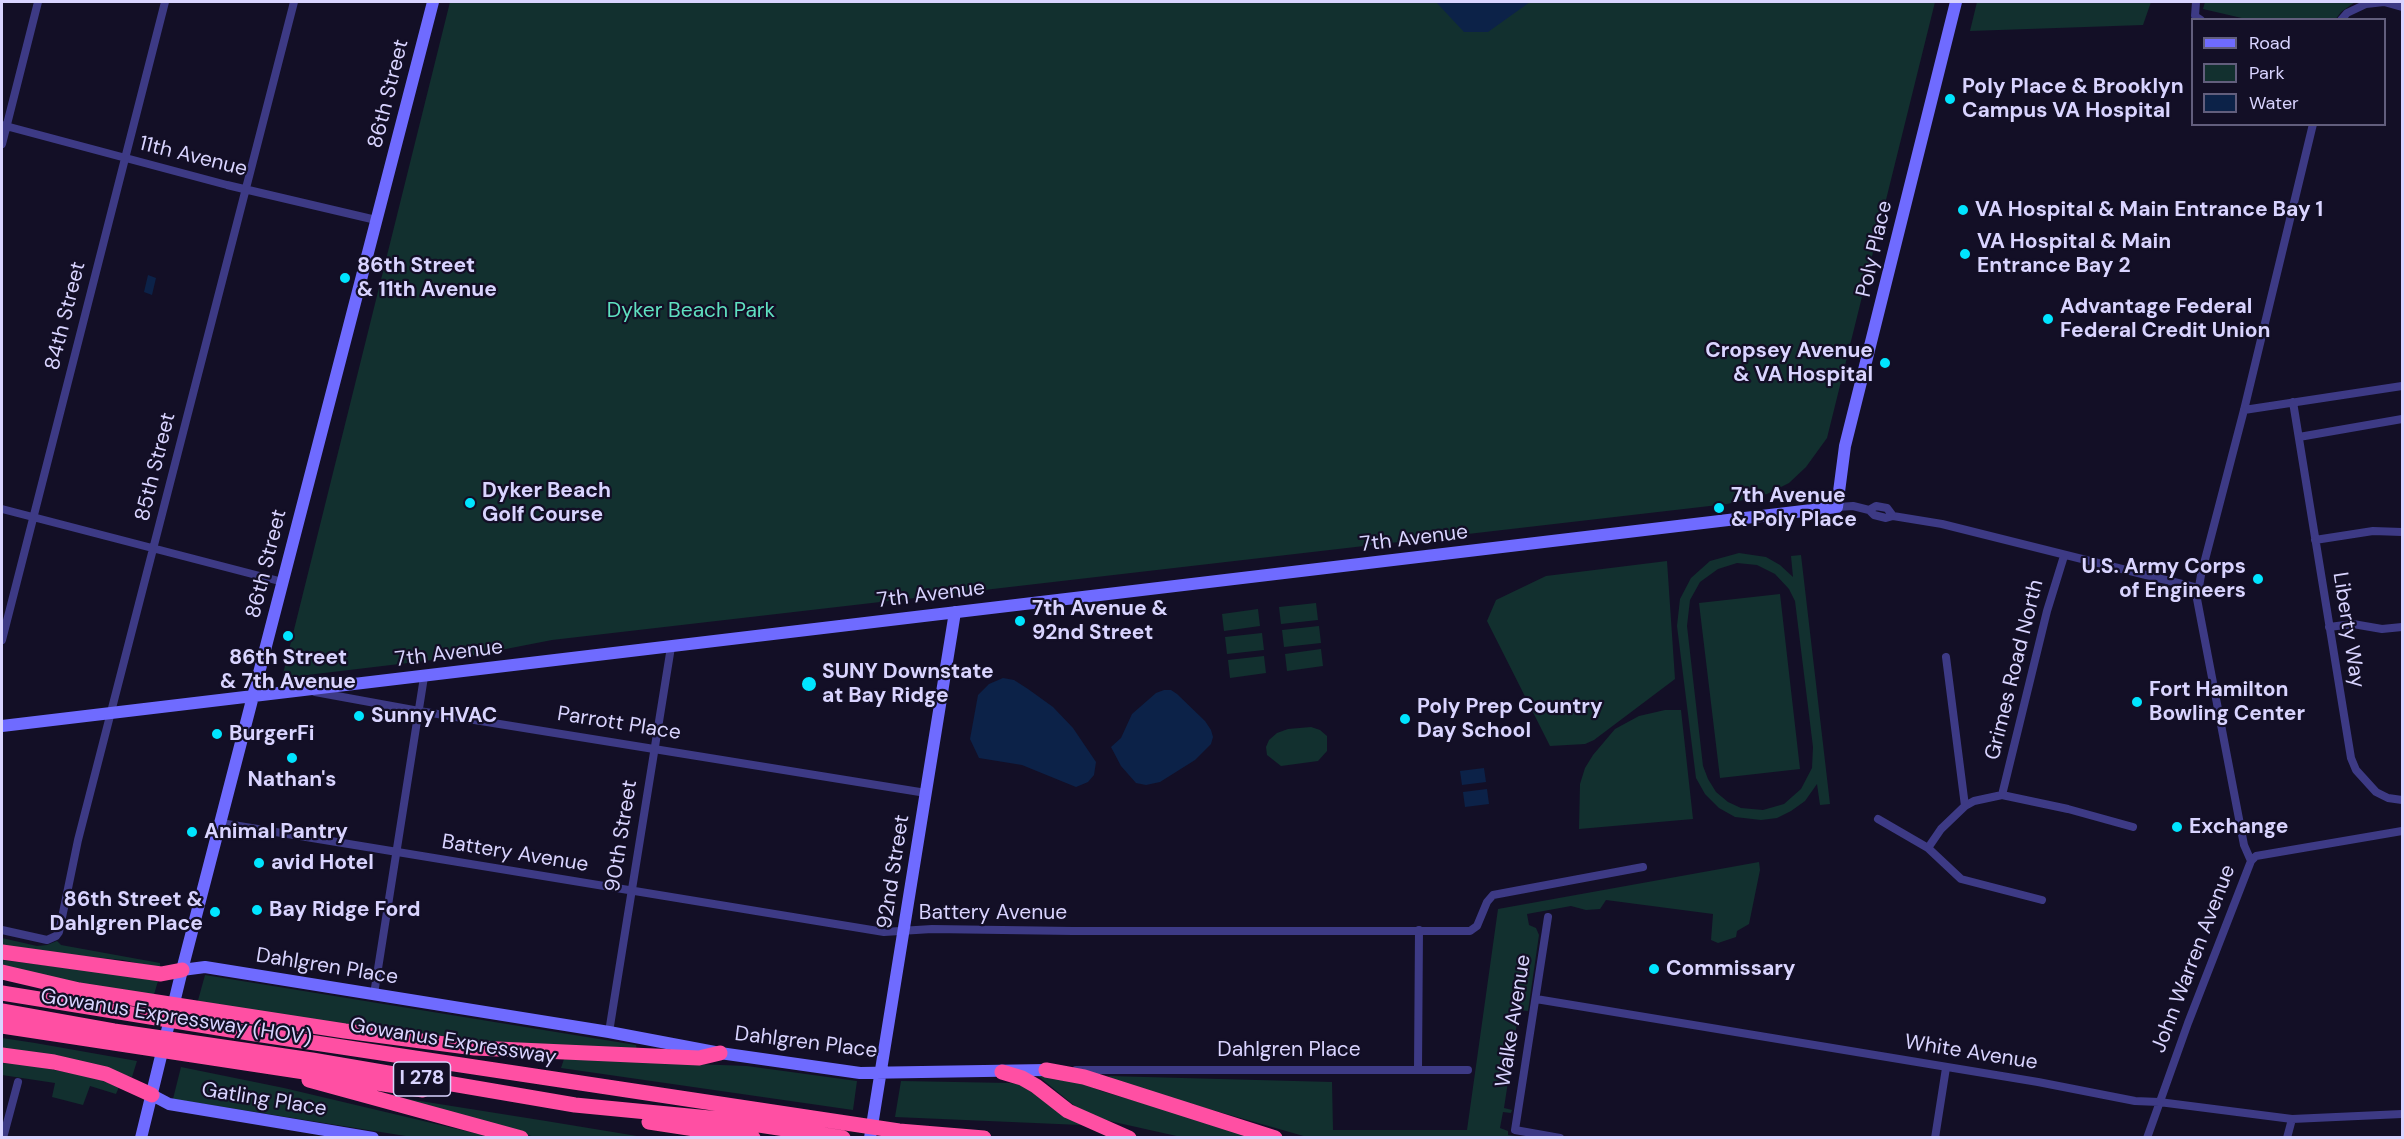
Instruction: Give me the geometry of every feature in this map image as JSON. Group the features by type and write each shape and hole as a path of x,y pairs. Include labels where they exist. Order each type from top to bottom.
{"highway":[{"path":"2,952 161,974 182,970"},
{"path":"2,972 79,990 345,1031 475,1048 699,1058 720,1053"},
{"path":"2,980 45,990 106,1010"},
{"name":"Gowanus Expressway","path":"2,993 931,1137"},
{"name":"Gowanus Expressway (HOV)","path":"2,1011 114,1031 312,1060 575,1105 730,1121 843,1137"},
{"name":"I 278","path":"2,1027 753,1137"},
{"path":"2,1055 54,1062 106,1074 152,1095"},
{"path":"263,1066 350,1093 521,1137"},
{"path":"1046,1070 1084,1077 1275,1137"},
{"path":"1002,1072 1022,1078 1036,1086 1068,1111 1130,1137"},
{"name":"Gowanus Expressway","path":"899,1131 984,1137"}],"main road":[{"name":"86th Street","path":"141,1137 182,970 433,2"},
{"name":"Poly Place","path":"1837,507 1845,446 1956,2"},
{"name":"7th Avenue","path":"2,726 1837,507"},
{"name":"92nd Street","path":"870,1137 955,612"},
{"name":"Dahlgren Place","path":"182,970 205,967 609,1032 720,1053 861,1073 1046,1070"},
{"name":"Gatling Place","path":"152,1095 169,1104 351,1136 373,1137"}],"street":[{"path":"2,144 4,126 38,2"},
{"name":"84th Street","path":"2,640 165,2"},
{"name":"85th Street","path":"2,930 42,939 51,938 59,932 78,840 294,2"},
{"path":"2196,2 2195,16 2198,18"},
{"path":"2343,18 2366,4 2384,2 2403,7"},
{"name":"11th Avenue","path":"4,126 125,159 376,220"},
{"name":"John Warren Avenue","path":"2147,1137 2251,861 2244,845 2197,599 2313,126"},
{"path":"2244,410 2403,386"},
{"name":"Liberty Way","path":"2293,402 2351,758 2356,770 2376,792 2388,798 2403,800"},
{"path":"2299,437 2403,419"},
{"name":"7th Avenue","path":"1837,507 1853,506 1867,509 1874,515 1886,518 1893,516 1942,524 2198,588"},
{"path":"2,509 283,582"},
{"path":"2315,540 2373,531 2403,532"},
{"name":"Grimes Road North","path":"2002,795 2047,611 2064,555"},
{"path":"2330,627 2353,624 2382,629 2402,625"},
{"name":"90th Street","path":"609,1032 671,647"},
{"path":"1946,657 1965,806"},
{"path":"374,993 424,676"},
{"name":"Parrott Place","path":"306,690 419,711 926,793"},
{"path":"1928,848 1941,829 1965,806 1974,801 2002,795 2068,809 2133,827"},
{"path":"1878,819 1928,848 1961,879 2042,900"},
{"name":"Battery Avenue","path":"221,823 884,932 904,930 1470,931 1477,926 1487,902 1493,895 1643,867"},
{"path":"2251,861 2256,856 2403,831"},
{"name":"Walke Avenue","path":"1548,917 1515,1130 1560,1137"},
{"path":"1418,1070 1419,930"},
{"name":"White Avenue","path":"1536,999 2128,1100 2292,1119 2403,1114"},
{"path":"1935,1137 1946,1068"},
{"name":"Dahlgren Place","path":"1046,1070 1468,1070"},
{"path":"3,1137 18,1082"},
{"path":"2287,1137 2292,1119"}],"green space":[{"name":"Dyker Beach Park","path":"450,2 1935,2 1827,438 1806,467 1789,483 1767,494 1727,504 552,640 475,655 282,678"},
{"path":"1977,2 2151,2 2143,25 1970,31"},
{"path":"2205,2 2355,2 2336,18 2242,18 2203,9"},
{"path":"1739,553 1766,557 1780,565 1793,577 1791,556 1801,555 1830,804 1820,805 1817,784 1805,801 1777,818 1761,820 1735,817 1719,808 1705,794 1696,778 1677,626 1680,599 1691,578 1710,561","holes":["1737,563 1757,565 1775,574 1789,589 1795,601 1813,747 1812,768 1801,789 1784,804 1763,810 1741,808 1728,802 1716,792 1708,779 1703,766 1687,626 1690,600 1700,582 1718,569"]},
{"path":"1667,561 1675,679 1594,740 1585,744 1550,746 1487,621 1496,600 1546,576"},
{"path":"1780,594 1800,769 1720,778 1699,603"},
{"path":"1316,603 1318,620 1281,624 1279,607"},
{"path":"1258,609 1260,626 1224,631 1222,614"},
{"path":"1319,626 1321,643 1284,647 1282,630"},
{"path":"1262,633 1264,650 1227,654 1225,637"},
{"path":"1321,649 1323,666 1287,671 1285,654"},
{"path":"1264,656 1266,673 1230,678 1228,660"},
{"path":"1665,710 1681,710 1693,819 1579,829 1580,784 1585,768 1593,755 1615,729 1639,716"},
{"path":"1311,727 1327,736 1327,751 1318,761 1281,766 1267,755 1266,747 1269,740 1277,733 1288,729"},
{"path":"1759,862 1760,870 1749,924 1737,931 1736,937 1718,943 1711,940 1713,914 1606,900 1600,909 1586,910 1571,906 1527,914 1529,925 1536,928 1539,935 1528,1011 1519,1010 1504,1108 1512,1110 1511,1113 1503,1112 1500,1128 1508,1131 1508,1135 1524,1137 1307,1137 1121,1084 1108,1076 1332,1082 1333,1130 1467,1130 1498,909"},
{"path":"2,938 37,946 57,941 61,945 160,963 160,968 123,960 2,948"},
{"path":"2,960 158,981 153,998 2,968"},
{"path":"205,975 636,1045 637,1051 490,1045 197,1004"},
{"path":"2,1038 137,1061 132,1077 105,1069 2,1049"},
{"path":"564,1059 747,1066 857,1081 853,1110 561,1068"},
{"path":"2,1063 29,1065 96,1078 119,1087 116,1094 90,1086 83,1105 52,1097 55,1083 2,1075"},
{"path":"181,1067 284,1088 491,1137 412,1137 173,1099"},
{"path":"1037,1075 1074,1079 1101,1091 1259,1137 1181,1137 1105,1120 1076,1107"},
{"path":"901,1081 1010,1083 1028,1086 1081,1125 895,1117"},
{"path":"395,1097 546,1121 643,1137 535,1137"}],"water":[{"path":"1436,2 1530,2 1488,32 1464,32"},
{"path":"148,275 156,278 152,295 144,292"},
{"path":"1003,678 1014,680 1028,689 1053,707 1073,728 1096,762 1094,775 1088,782 1076,787 1022,765 979,758 970,739 978,695 989,684"},
{"path":"1171,690 1177,694 1205,721 1213,737 1211,744 1195,760 1160,782 1146,785 1136,783 1121,766 1111,747 1121,738 1132,714 1156,693"},
{"path":"1484,768 1486,782 1462,785 1460,771"},
{"path":"1487,789 1489,804 1465,807 1463,792"}],"place":[{"name":"Poly Place & Brooklyn Campus VA Hospital","path":"1950,99"},
{"name":"VA Hospital & Main Entrance Bay 1","path":"1963,210"},
{"name":"VA Hospital & Main Entrance Bay 2","path":"1965,254"},
{"name":"86th Street & 11th Avenue","path":"345,278"},
{"name":"Advantage Federal Federal Credit Union","path":"2048,319"},
{"name":"Cropsey Avenue & VA Hospital","path":"1885,363"},
{"name":"Dyker Beach Golf Course","path":"470,503"},
{"name":"7th Avenue & Poly Place","path":"1719,508"},
{"name":"U.S. Army Corps of Engineers","path":"2258,579"},
{"name":"7th Avenue & 92nd Street","path":"1020,621"},
{"name":"86th Street & 7th Avenue","path":"288,636"},
{"name":"SUNY Downstate at Bay Ridge","path":"809,684"},
{"name":"Fort Hamilton Bowling Center","path":"2137,702"},
{"name":"Sunny HVAC","path":"359,716"},
{"name":"Poly Prep Country Day School","path":"1405,719"},
{"name":"BurgerFi","path":"217,734"},
{"name":"Nathan's","path":"292,758"},
{"name":"Exchange","path":"2177,827"},
{"name":"Animal Pantry","path":"192,832"},
{"name":"avid Hotel","path":"259,863"},
{"name":"Bay Ridge Ford","path":"257,910"},
{"name":"86th Street & Dahlgren Place","path":"215,912"},
{"name":"Commissary","path":"1654,969"}]}
